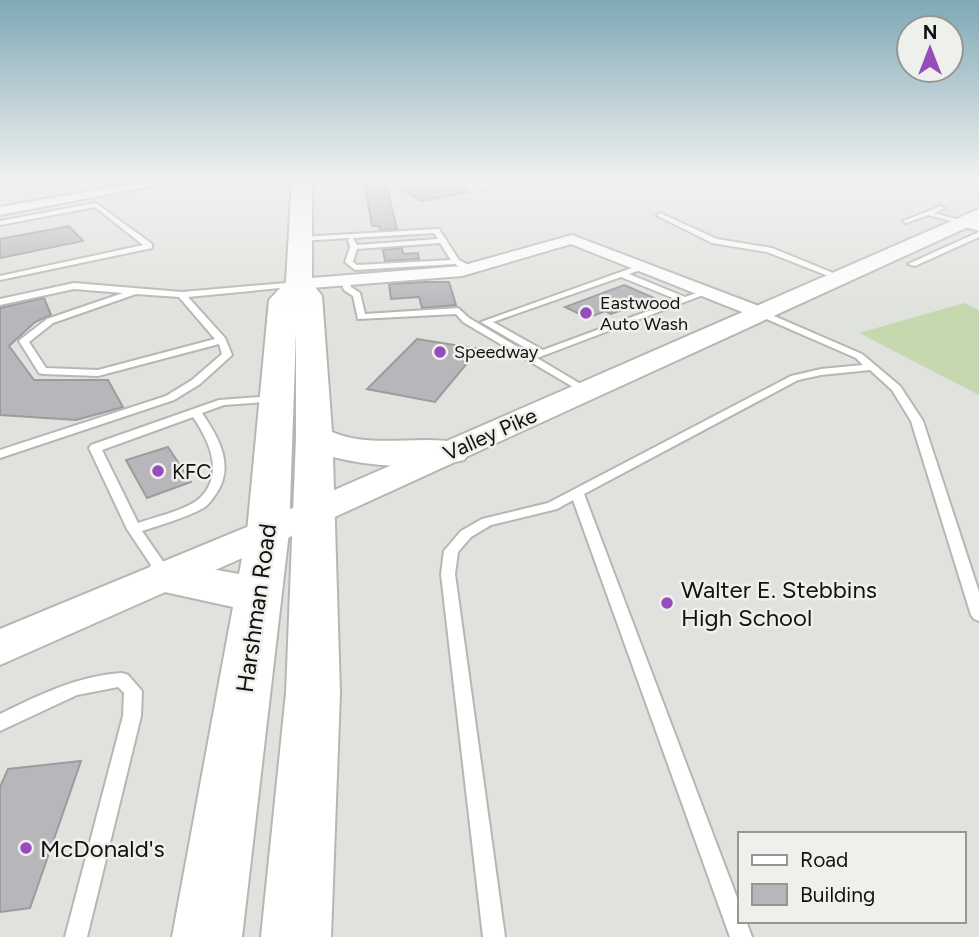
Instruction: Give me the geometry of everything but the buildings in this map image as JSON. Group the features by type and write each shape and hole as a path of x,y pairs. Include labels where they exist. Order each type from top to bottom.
{"main road":[{"name":"Harshman Road","path":"207,937 259,595 290,522 314,438 309,296 299,284 301,223"},
{"name":"Harshman Road","path":"296,937 313,693 290,522 278,399 283,300 299,284"},
{"path":"314,438 330,446 371,455 451,452"},
{"path":"167,577 259,595"}],"street":[{"name":"Valley Pike","path":"0,648 451,452 758,312 975,224"},
{"path":"299,284 345,281 462,265 572,239 758,312"}],"lane":[{"path":"0,278 149,246 119,223"},
{"path":"676,223 715,241 769,250 839,277"},
{"path":"912,264 975,224"},
{"path":"301,239 436,231 462,265"},
{"path":"352,236 354,247 349,262 355,268 462,265"},
{"path":"354,247 443,241"},
{"path":"542,353 486,322 643,266"},
{"path":"622,274 684,300"},
{"path":"345,281 347,288 357,295 361,317 458,311 466,320 585,391"},
{"path":"0,302 74,286 182,295 299,284"},
{"path":"136,291 50,321 24,341 43,371 98,373 222,340"},
{"path":"528,358 707,292"},
{"path":"0,454 170,398 196,382 226,355 222,340 182,295"},
{"path":"758,312 838,345 874,366 909,404 917,421 979,615"},
{"path":"495,937 448,573 451,551 466,534 487,522 552,506 795,378 874,366"},
{"path":"167,577 134,529 95,448 223,402 278,399"},
{"path":"134,529 204,501 217,477 220,452 195,412"},
{"path":"577,493 741,937"},
{"path":"0,723 63,691 102,680 122,680 133,691 132,716 76,937"}],"green space":[{"path":"964,303 979,310 979,395 859,333"}],"place":[{"name":"Eastwood Auto Wash","path":"586,313"},
{"name":"Speedway","path":"440,352"},
{"name":"KFC","path":"158,471"},
{"name":"Walter E. Stebbins High School","path":"667,603"},
{"name":"McDonald's","path":"26,848"}]}
